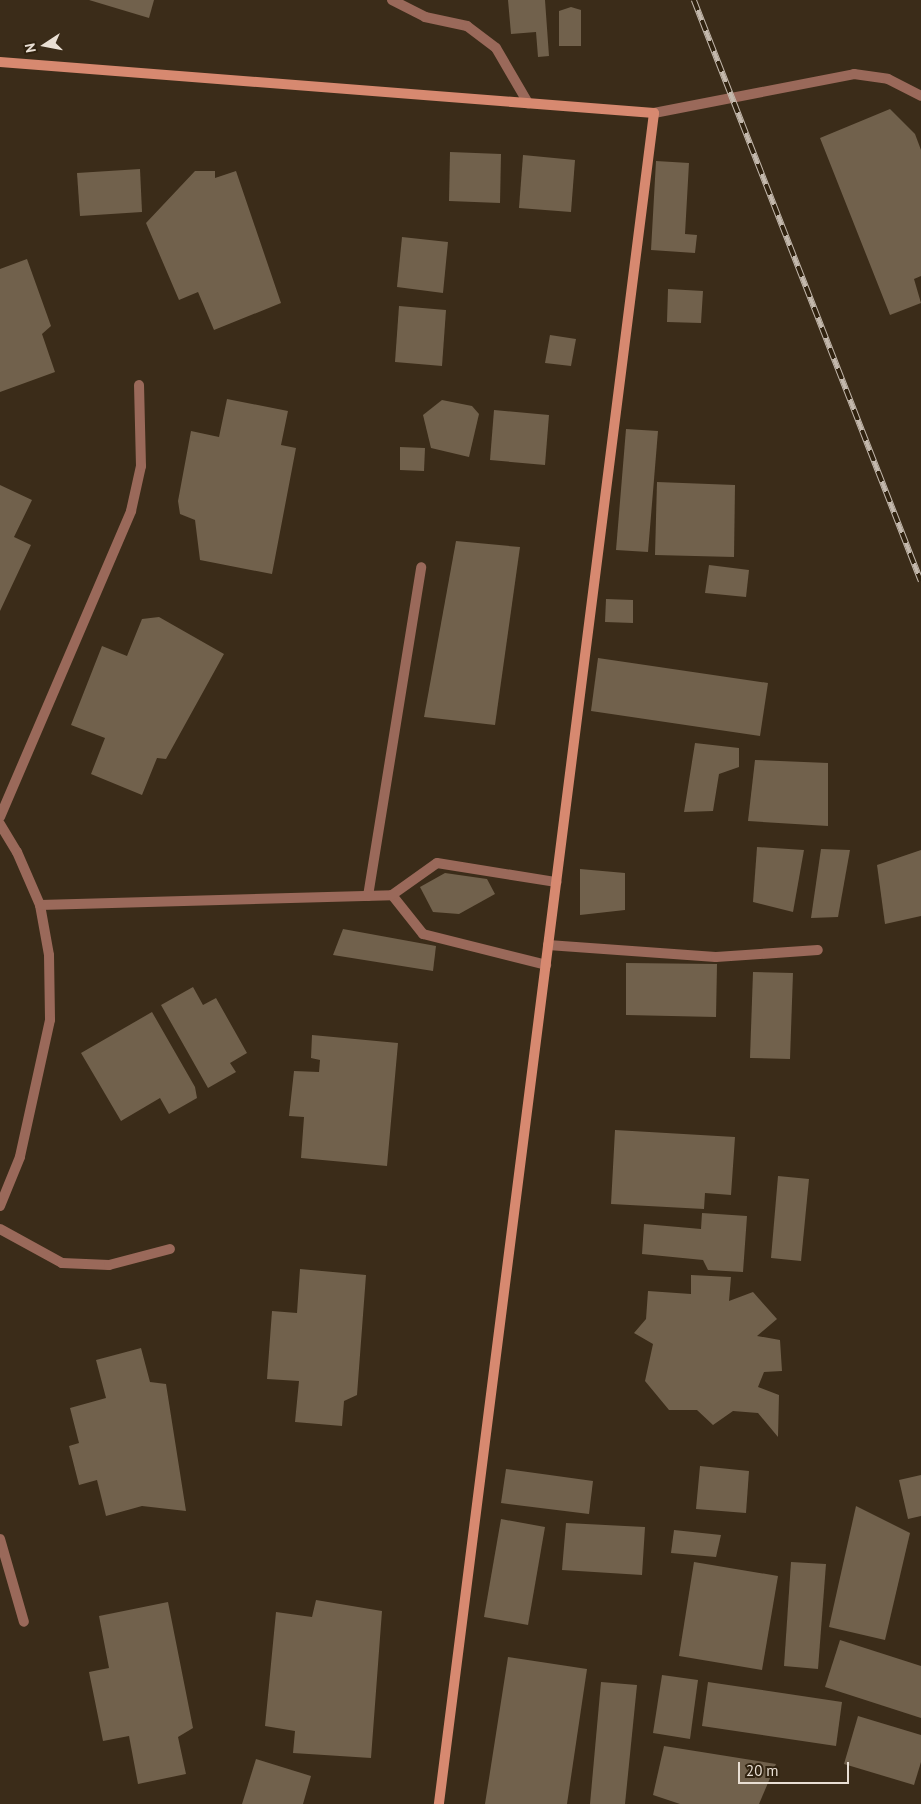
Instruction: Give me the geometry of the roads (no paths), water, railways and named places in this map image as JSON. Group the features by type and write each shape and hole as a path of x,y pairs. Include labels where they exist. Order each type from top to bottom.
{"street":[{"path":"392,0 425,17 467,26 496,48 528,103"},
{"path":"0,62 654,113 735,100 854,74 888,79 921,96"},
{"path":"439,1804 654,113"},
{"path":"0,817 131,511 141,466 139,385"},
{"path":"368,896 422,566"},
{"path":"0,824 11,839 40,905 49,955 50,1020 20,1157 0,1206"},
{"path":"40,905 392,895 437,863 556,882"},
{"path":"392,895 423,934 546,965"},
{"path":"548,945 716,957 818,950"},
{"path":"0,1230 62,1263 109,1265 170,1248"},
{"path":"0,1539 24,1622"}],"railway":[{"path":"694,0 921,581"}]}
